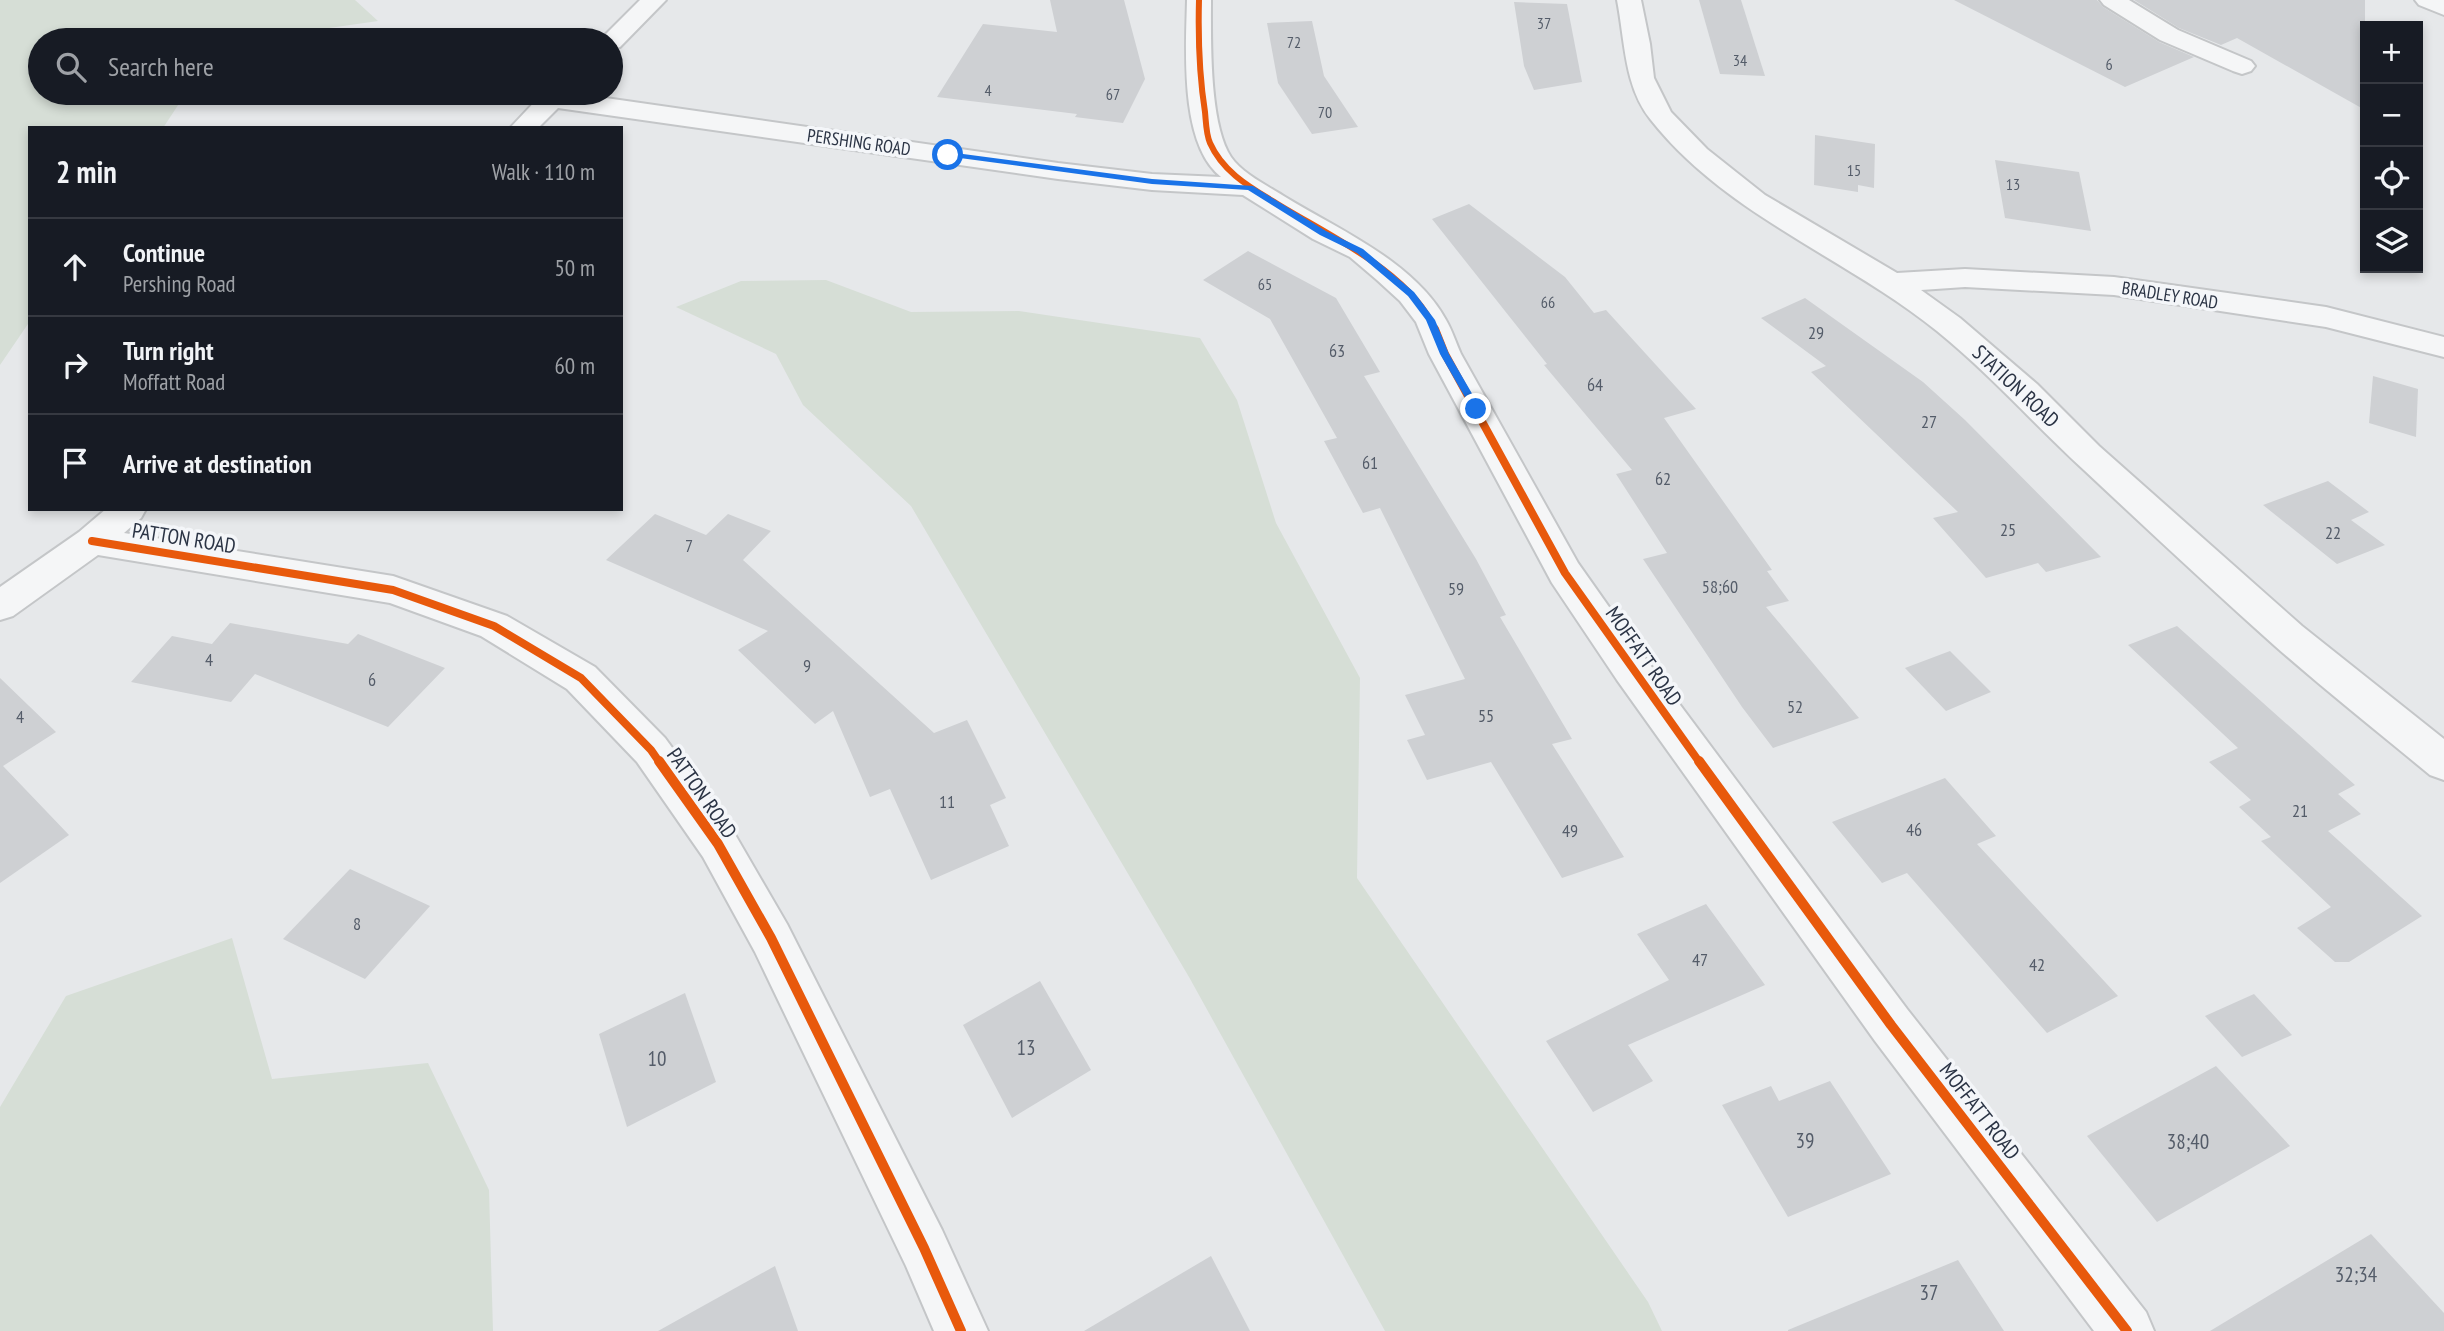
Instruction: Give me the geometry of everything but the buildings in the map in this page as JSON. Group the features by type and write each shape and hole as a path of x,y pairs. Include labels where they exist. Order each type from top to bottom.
{"street":[{"path":"623,30 654,0"},
{"name":"MOFFATT ROAD","path":"1199,0 1198,65 1209,140 1221,163 1250,187 1323,233 1360,251 1411,294 1431,320 1445,354 1565,573 1631,669 1891,1025 2127,1331"},
{"name":"STATION ROAD","path":"1629,0 1638,44 1641,78 1660,115 1697,156 1755,201 1892,284 1949,325 2026,391 2087,454 2289,636 2444,763"},
{"path":"2112,0 2169,35 2242,66"},
{"path":"2427,0 2444,8"},
{"path":"525,126 546,105"},
{"name":"PERSHING ROAD","path":"615,105 1058,171 1152,182 1250,187"},
{"name":"BRADLEY ROAD","path":"1892,284 1965,278 2114,286 2326,317 2444,347"},
{"path":"0,606 92,541 127,511"},
{"name":"PATTON ROAD","path":"92,541 393,590 494,626 581,678 650,750 718,844 777,951 918,1235 961,1331"}],"shaded area":[{"path":"0,0 355,0 378,21 329,28 28,28 28,105 178,105 164,126 28,126 28,324 0,365"},
{"path":"826,280 911,312 1019,311 1200,338 1237,400 1276,523 1360,678 1357,878 1648,1302 1662,1331 1385,1331 1189,977 911,506 803,405 776,354 676,307 741,281"},
{"path":"232,938 272,1079 428,1063 489,1190 493,1331 0,1331 0,1107 66,996"}],"cycle path":[{"path":"1199,0 1198,65 1209,140 1221,164 1250,187 1323,233 1360,251 1411,294 1431,320 1445,354 1565,573 1631,669 1891,1025 2127,1331"},
{"path":"92,541 393,590 494,626 581,678 651,750 718,844 771,938 924,1248 961,1331"}],"route":[{"path":"948,155 1152,182 1250,187 1323,233 1360,251 1411,294 1431,320 1445,354 1476,409"}]}
